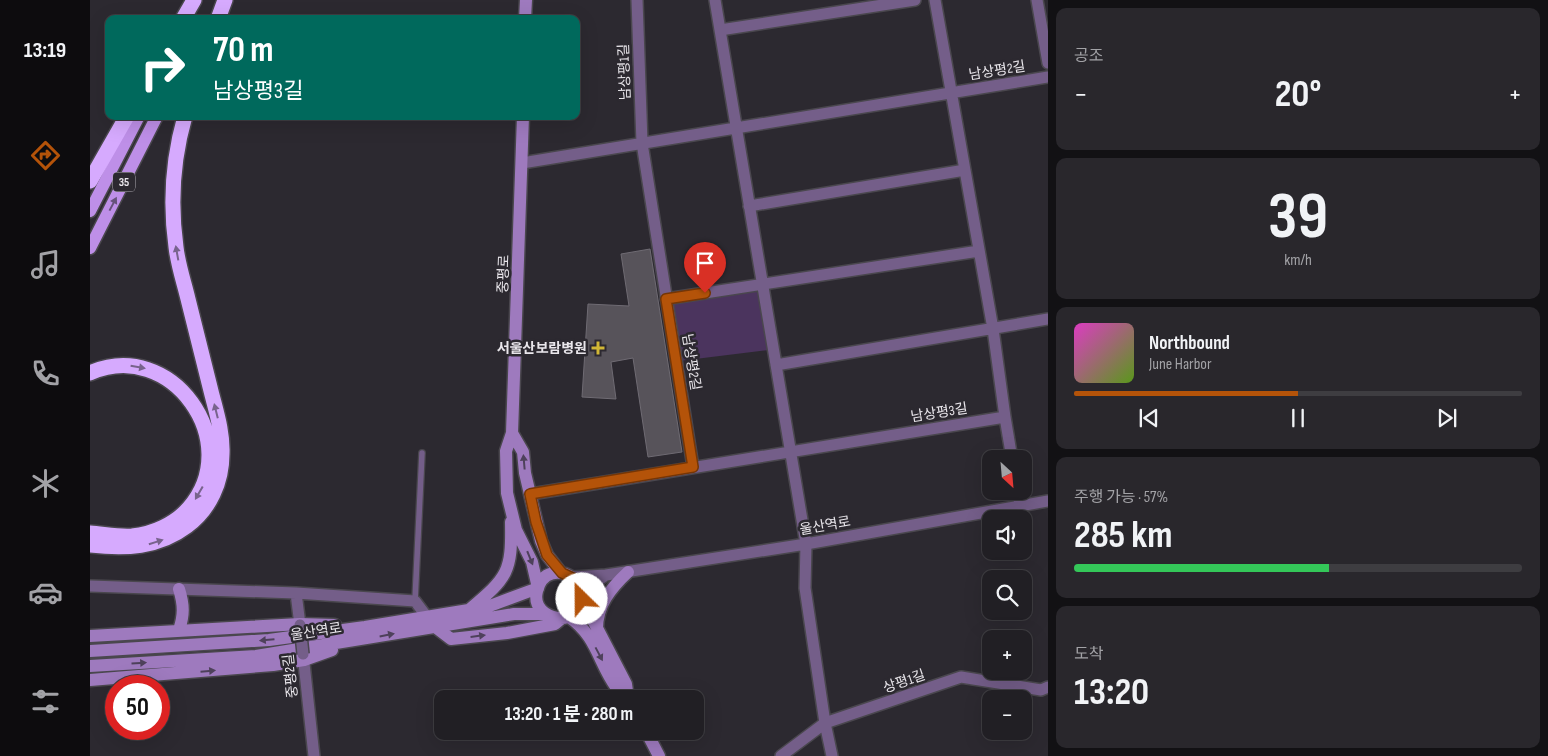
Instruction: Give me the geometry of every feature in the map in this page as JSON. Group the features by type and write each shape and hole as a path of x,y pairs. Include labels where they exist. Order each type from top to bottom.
{"highway":[{"path":"185,15 194,0"},
{"path":"219,15 225,0"},
{"path":"90,181 125,120"},
{"path":"90,545 134,547 154,543 172,535 189,524 202,511 212,497 219,480 222,454 219,422 178,259 174,230 174,186 184,120"},
{"path":"90,373 105,368 127,366 149,370 169,380 184,392 196,410 207,436 209,454 204,485 193,503 179,517 162,528 142,534 120,536 90,532"}],"main road":[{"path":"192,15 200,0"},
{"path":"213,15 220,0"},
{"path":"525,15 526,0"},
{"name":"35","path":"90,211 137,120"},
{"name":"35","path":"90,248 155,120"},
{"name":"중평로","path":"511,512 506,493 506,451 512,433 523,120"},
{"path":"512,433 523,452 525,474 536,522 547,555 580,585 582,596 626,684 627,690"},
{"path":"511,512 516,530 532,562 538,588"},
{"path":"469,610 500,582 506,571 511,551 511,512"},
{"path":"597,629 597,616 613,586 628,572"},
{"path":"567,575 554,573 541,581 536,596 537,603 545,614 554,618 565,618 580,625 588,634 618,690"},
{"name":"울산역로","path":"431,621 495,604 538,588"},
{"path":"179,589 184,604 179,630"},
{"path":"431,621 451,639 507,633 555,624 575,613 582,596"},
{"name":"울산역로","path":"90,666 256,656 431,621 514,614 545,614"},
{"path":"90,636 300,624 366,633"},
{"path":"90,680 272,666 303,657 366,633"},
{"name":"울산역로","path":"90,651 366,633"},
{"path":"651,740 659,756"}],"street":[{"name":"남상평1길","path":"637,0 642,143"},
{"path":"715,0 806,544 805,588 825,724 832,756"},
{"path":"720,30 914,0"},
{"path":"935,0 993,329 1011,450"},
{"path":"1037,0 1048,63"},
{"name":"남상평2길","path":"522,163 1048,77"},
{"name":"남상평2길","path":"642,143 693,467"},
{"path":"749,206 965,170"},
{"path":"666,299 979,250"},
{"path":"776,365 1048,319"},
{"name":"남상평3길","path":"530,494 1006,417"},
{"path":"1019,500 1020,505"},
{"name":"울산역로","path":"567,575 606,575 628,572 806,544 1048,501"},
{"path":"582,596 606,575"},
{"path":"90,586 296,593 414,601 431,621"},
{"name":"중평2길","path":"296,593 314,756"},
{"name":"상평1길","path":"781,756 825,724 961,677 1041,690 1048,687"}],"lane":[{"path":"414,601 422,453"}],"shaded area":[{"path":"759,288 769,350 679,361 670,303"}],"building":[{"name":"서울산보람병원","path":"650,249 682,452 648,457 633,358 611,362 616,399 582,397 588,304 629,306 621,254"}],"place":[{"name":"서울산보람병원","path":"598,348"}],"route":[{"path":"582,599 580,585 575,579 562,573 547,555 536,522 530,494 693,467 666,299 705,293"}]}
